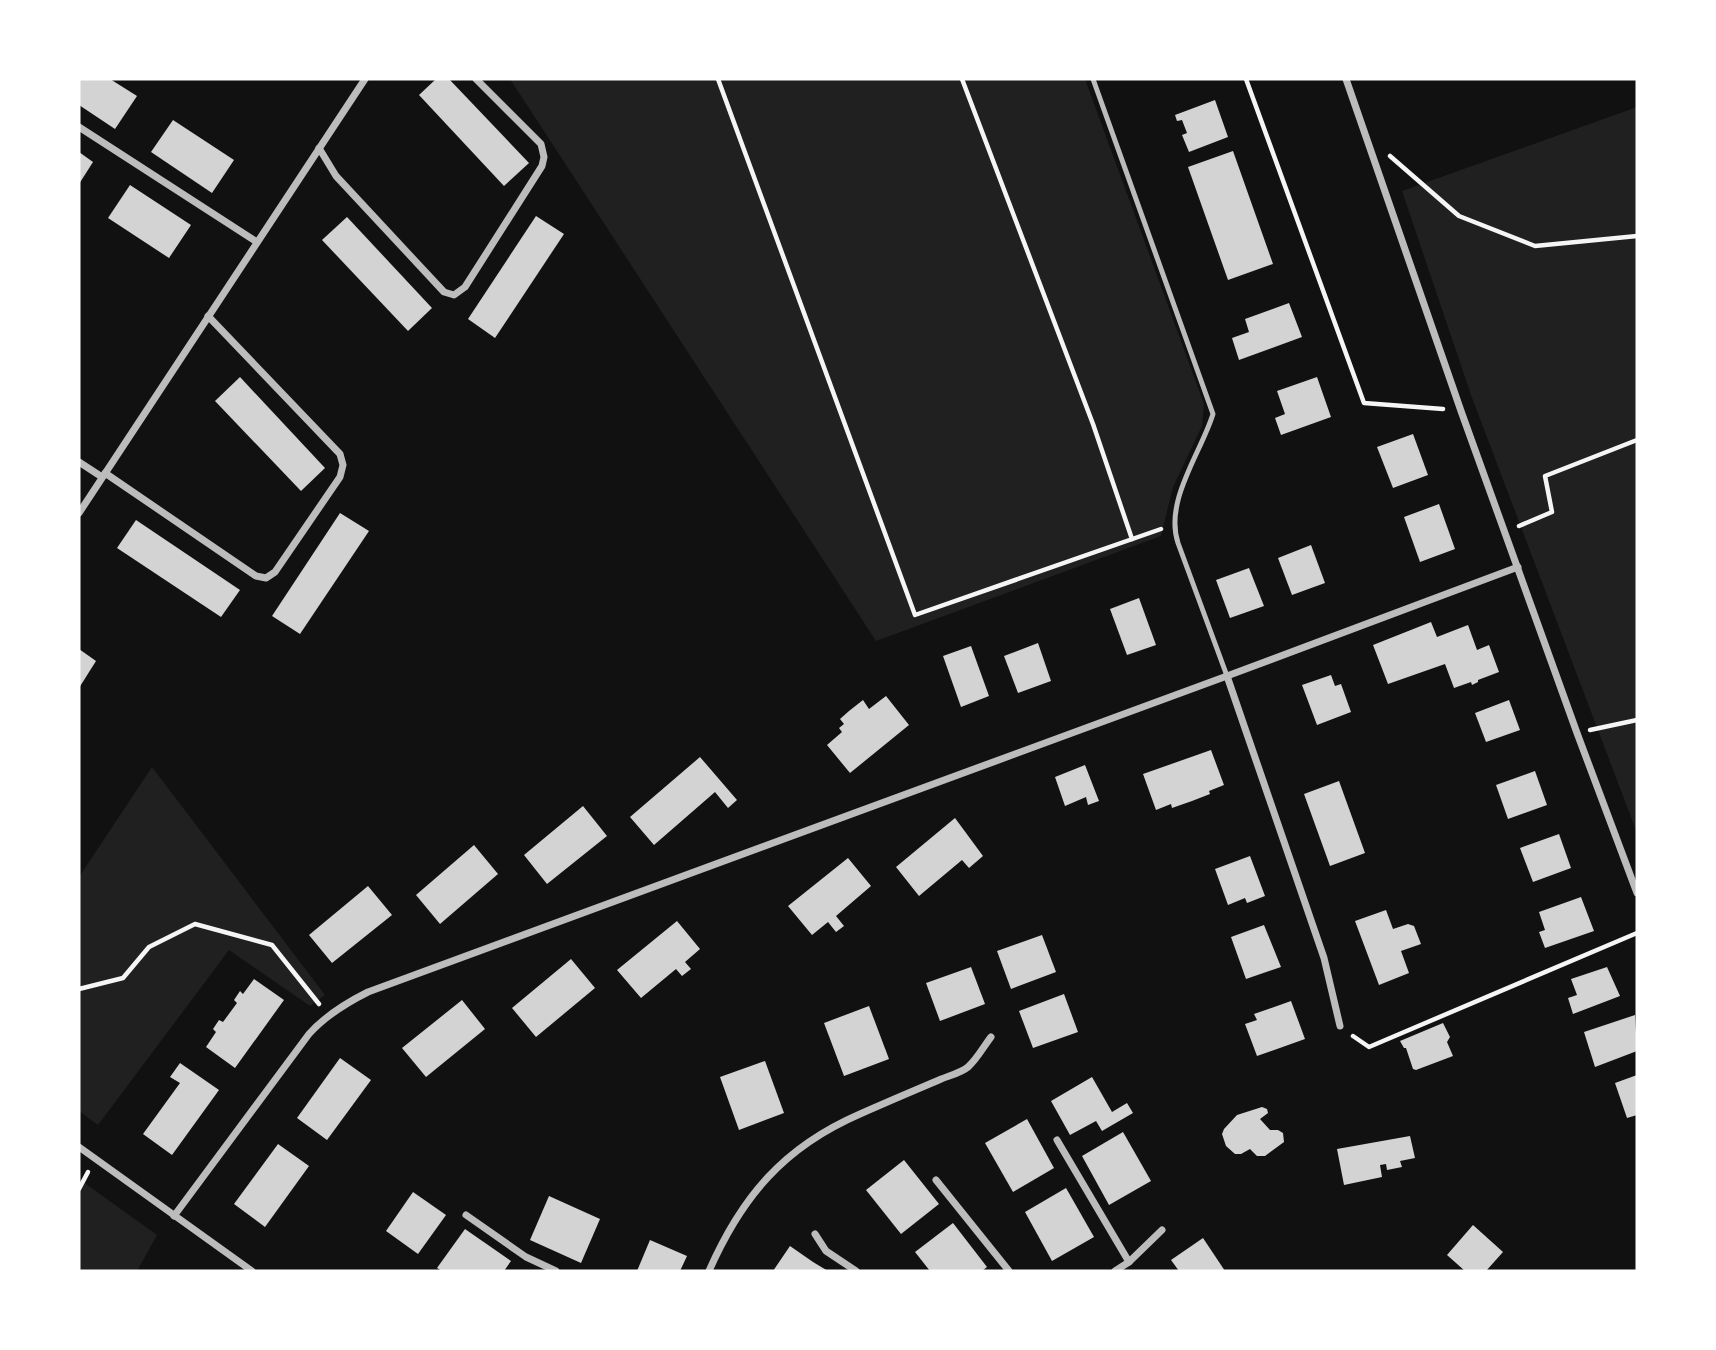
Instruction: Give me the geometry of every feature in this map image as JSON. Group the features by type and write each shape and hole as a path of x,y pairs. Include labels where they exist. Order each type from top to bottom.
{"street":[{"path":"79,513 365,79"},
{"path":"319,148 336,176 444,292 454,295 465,287 542,166 544,157 541,144 476,79"},
{"path":"1346,79 1461,411 1637,893"},
{"path":"79,127 257,242"},
{"path":"79,462 104,475 256,576 266,578 275,572 340,477 343,465 340,454 208,316"},
{"path":"174,1216 309,1034 329,1016 368,992 1518,566"},
{"path":"1227,676 1324,958 1340,1026"},
{"path":"709,1271 724,1238 743,1207 766,1179 793,1154 819,1134 856,1115 968,1068 990,1037"},
{"path":"1057,1140 1129,1262"},
{"path":"79,1147 252,1271"},
{"path":"936,1180 1009,1271"},
{"path":"466,1215 526,1257 556,1271"},
{"path":"1115,1271 1129,1262 1162,1230"},
{"path":"815,1234 826,1251 856,1271"}],"lane":[{"path":"1093,79 1213,414 1184,483 1174,525 1178,543 1227,676"}],"path":[{"path":"718,79 915,615 1174,525"},
{"path":"962,79 1093,424 1132,539"},
{"path":"1245,79 1364,403 1461,411"},
{"path":"1366,133 1459,216 1535,246 1637,236"},
{"path":"1534,520 1552,512 1545,476 1637,440"},
{"path":"1577,733 1637,720"},
{"path":"79,989 123,978 149,947 195,924 272,945 329,1016"},
{"path":"1340,1026 1369,1047 1637,933"},
{"path":"79,1189 87,1174"}],"shaded area":[{"path":"510,79 1085,79 1204,404 1202,426 1173,487 1161,536 876,641"},
{"path":"1637,107 1637,833 1471,395 1402,191"},
{"path":"152,767 325,995 310,1006 229,950 98,1125 79,1111 79,877"},
{"path":"79,1179 157,1235 137,1271 79,1271"}],"building":[{"path":"79,79 110,79 137,96 115,129 79,105"},
{"path":"436,79 449,79 529,163 504,186 419,95"},
{"path":"1215,100 1228,137 1189,152 1182,135 1187,133 1182,120 1177,121 1175,115"},
{"path":"173,120 234,160 212,193 151,152"},
{"path":"1233,151 1273,264 1228,280 1188,167"},
{"path":"79,152 93,162 79,184"},
{"path":"130,185 191,225 169,258 108,218"},
{"path":"536,216 564,234 495,338 468,319"},
{"path":"347,217 432,308 408,331 322,240"},
{"path":"1289,303 1302,337 1239,360 1232,338 1249,332 1245,319"},
{"path":"240,377 325,468 301,491 215,401"},
{"path":"1317,377 1331,417 1281,435 1275,418 1285,414 1277,391"},
{"path":"1413,434 1428,475 1393,488 1377,447"},
{"path":"1439,504 1455,549 1420,562 1404,517"},
{"path":"340,513 369,531 300,634 272,616"},
{"path":"136,520 240,590 221,617 117,548"},
{"path":"1311,545 1325,583 1292,595 1278,558"},
{"path":"1249,568 1264,606 1230,618 1216,580"},
{"path":"1139,598 1156,645 1127,655 1110,609"},
{"path":"1431,622 1437,637 1468,625 1477,650 1489,645 1499,672 1472,685 1471,682 1454,688 1445,664 1388,684 1373,645"},
{"path":"1038,643 1051,681 1018,693 1004,656"},
{"path":"971,646 989,696 961,707 943,656"},
{"path":"79,649 96,661 79,688"},
{"path":"1331,675 1335,686 1341,684 1351,712 1317,725 1302,685"},
{"path":"886,696 909,725 850,773 827,745 842,732 839,728 844,724 840,719 849,711 863,700 869,709"},
{"path":"1509,700 1520,730 1486,742 1475,713"},
{"path":"1211,750 1224,785 1192,801 1172,808 1171,804 1156,810 1143,774"},
{"path":"700,757 737,800 728,808 715,792 654,845 630,817"},
{"path":"1085,765 1099,801 1088,805 1086,797 1065,806 1055,777"},
{"path":"1535,771 1547,805 1508,819 1496,785"},
{"path":"1339,781 1365,853 1330,866 1304,794"},
{"path":"583,806 607,836 547,884 524,855"},
{"path":"955,818 983,856 969,868 962,860 919,896 896,867"},
{"path":"1559,834 1571,868 1533,882 1520,848"},
{"path":"474,845 498,874 440,924 416,895"},
{"path":"1250,856 1265,896 1247,903 1245,898 1228,905 1215,869"},
{"path":"848,858 871,886 836,916 844,926 836,932 828,922 812,935 788,906"},
{"path":"368,886 392,915 332,963 309,935"},
{"path":"1581,897 1594,931 1545,948 1539,932 1545,930 1539,912"},
{"path":"1386,910 1393,929 1408,924 1414,926 1421,944 1401,951 1409,973 1379,985 1355,921"},
{"path":"677,921 700,949 685,962 691,969 682,976 676,969 641,998 617,970"},
{"path":"1264,925 1281,967 1246,979 1231,937"},
{"path":"1042,935 1056,972 1011,989 997,951"},
{"path":"571,959 595,988 536,1037 512,1008"},
{"path":"971,967 985,1004 940,1021 926,983"},
{"path":"1607,967 1620,996 1573,1014 1568,998 1577,995 1571,979"},
{"path":"254,979 284,1000 235,1068 206,1047 216,1032 213,1029 219,1020 223,1022 237,1003 234,1000 240,991 243,994"},
{"path":"1064,994 1078,1032 1033,1048 1019,1011"},
{"path":"462,1000 485,1029 426,1077 402,1048"},
{"path":"1291,1001 1305,1039 1257,1056 1245,1024 1257,1020 1254,1014"},
{"path":"869,1006 889,1059 844,1076 824,1023"},
{"path":"1635,1015 1637,1051 1595,1067 1584,1032"},
{"path":"1443,1023 1450,1037 1447,1042 1453,1056 1413,1069 1406,1048 1400,1041"},
{"path":"340,1058 371,1080 327,1140 297,1118"},
{"path":"765,1061 784,1113 739,1130 720,1077"},
{"path":"180,1063 219,1090 172,1155 143,1134 180,1083 170,1077"},
{"path":"1637,1075 1637,1115 1627,1118 1615,1083"},
{"path":"1092,1077 1112,1112 1127,1103 1133,1113 1102,1131 1096,1121 1070,1135 1051,1101"},
{"path":"1262,1107 1267,1109 1268,1113 1260,1119 1270,1130 1283,1133 1284,1142 1265,1156 1257,1156 1250,1149 1235,1154 1226,1146 1222,1134 1224,1129 1237,1115"},
{"path":"1027,1119 1054,1168 1013,1192 985,1143"},
{"path":"1123,1132 1151,1181 1109,1205 1082,1156"},
{"path":"1410,1136 1415,1158 1400,1161 1402,1167 1387,1170 1386,1164 1380,1165 1382,1177 1344,1185 1337,1149"},
{"path":"278,1144 309,1166 265,1227 234,1204"},
{"path":"904,1160 939,1204 901,1234 866,1190"},
{"path":"1066,1188 1094,1237 1052,1261 1025,1212"},
{"path":"413,1192 446,1215 418,1254 386,1231"},
{"path":"549,1196 600,1219 581,1263 530,1240"},
{"path":"953,1223 987,1267 982,1271 930,1271 915,1252"},
{"path":"1473,1225 1503,1252 1486,1271 1465,1271 1447,1255"},
{"path":"465,1229 511,1261 504,1271 442,1271 437,1268"},
{"path":"1203,1238 1225,1271 1179,1271 1171,1260"},
{"path":"650,1240 687,1256 680,1271 637,1271"},
{"path":"790,1246 813,1262 828,1271 773,1271"}]}
